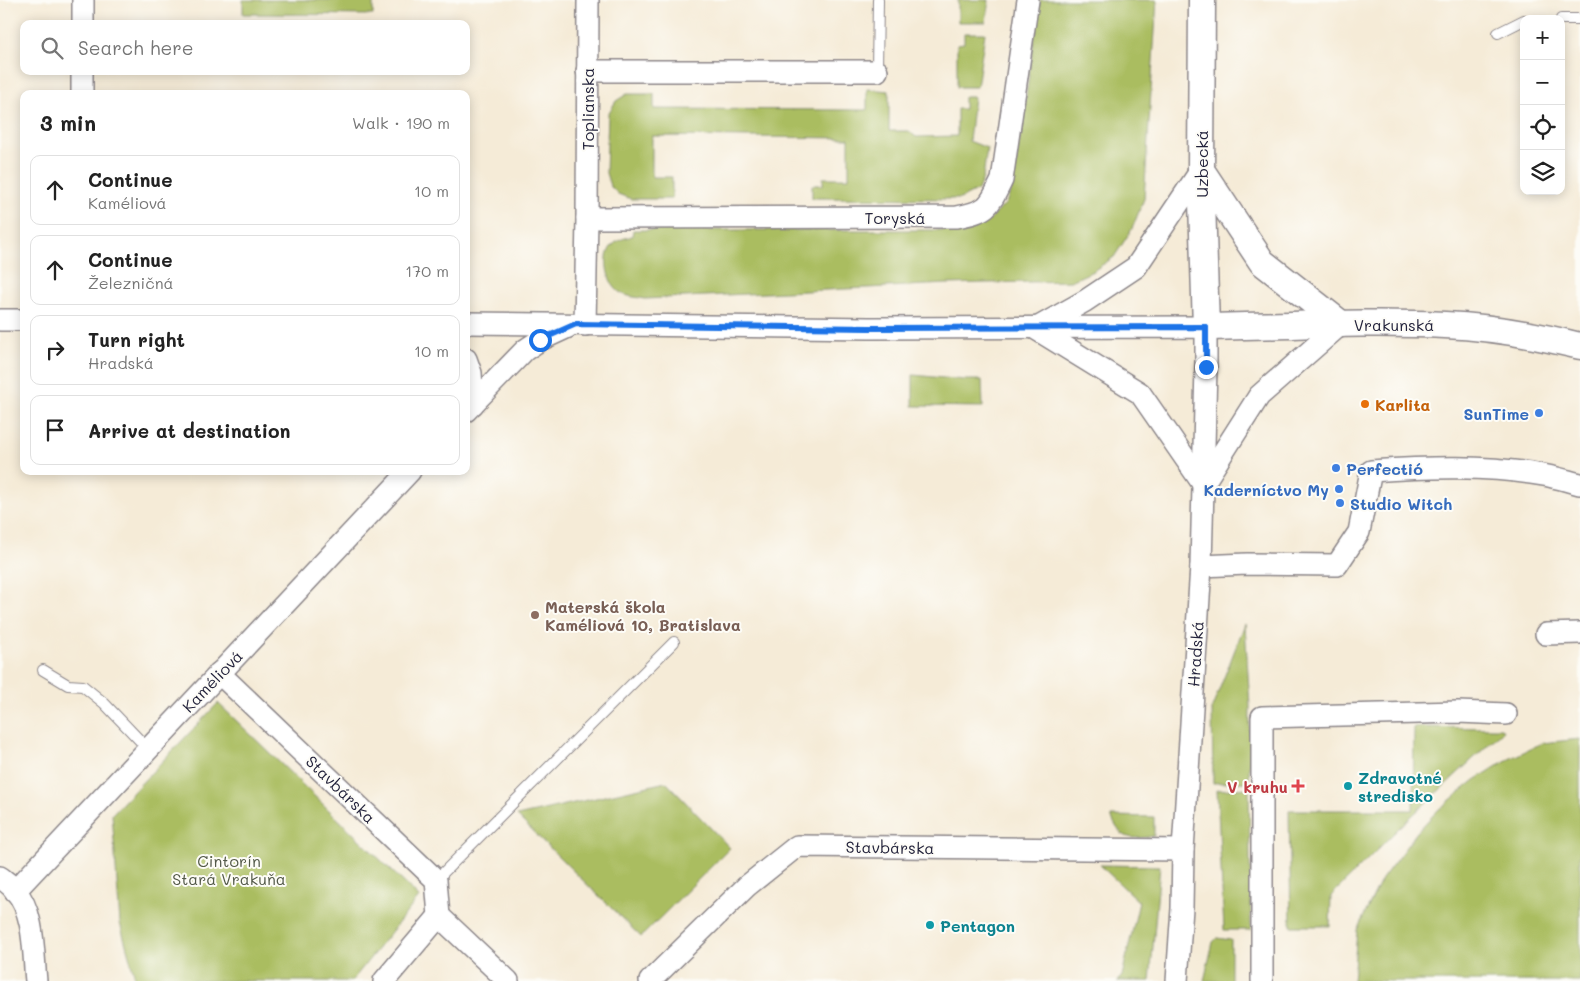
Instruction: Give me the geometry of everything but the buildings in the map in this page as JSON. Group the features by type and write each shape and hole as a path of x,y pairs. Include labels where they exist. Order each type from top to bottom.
{"street":[{"path":"83,0 83,20"},
{"name":"Toplianska","path":"580,324 587,218 588,0"},
{"name":"Toryská","path":"587,218 957,217 975,214 990,204 1002,180 1028,0"},
{"name":"Uzbecká","path":"1202,0 1201,170 1206,327"},
{"path":"587,71 877,71"},
{"path":"82,75 82,90"},
{"path":"1201,170 1262,262 1341,324 1260,396 1203,484 1140,394 1036,329 1085,301 1136,267 1201,170"},
{"path":"0,320 20,320"},
{"path":"470,323 1036,329 1206,327"},
{"path":"470,406 525,350 540,340 580,324"},
{"name":"Vrakunská","path":"1206,327 1341,324 1446,325 1533,335 1580,346"},
{"name":"Hradská","path":"1177,981 1182,908 1183,850 1201,566 1206,327"},
{"path":"1201,566 1247,564 1337,565 1359,532 1371,471 1422,467 1487,468 1544,475 1580,484"},
{"name":"Kaméliová","path":"8,884 148,749 406,475"},
{"path":"1546,634 1580,633"},
{"name":"Stavbárska","path":"219,673 436,880"},
{"path":"1262,981 1262,717 1458,712 1506,714"},
{"name":"Stavbárska","path":"650,981 747,886 796,846 1183,850"},
{"path":"436,880 439,916 508,981"},
{"path":"8,884 23,904 28,916 36,981"},
{"path":"384,981 439,916"}],"lane":[{"path":"877,71 878,0"},
{"path":"1565,19 1580,19"},
{"path":"1498,33 1520,22"},
{"path":"436,880 674,642"},
{"path":"43,670 68,684 83,686 104,703 148,749"}],"green space":[{"path":"243,0 373,0 373,15 243,14"},
{"path":"958,0 989,0 986,22 958,22"},
{"path":"1040,0 1157,0 1144,199 1132,229 1114,257 1093,271 1071,281 947,284 645,299 624,294 614,287 608,275 608,254 616,242 632,236 633,230 959,230 975,228 990,220 1006,203 1013,184"},
{"path":"964,33 985,33 977,87 957,87 957,44 964,43"},
{"path":"867,89 889,91 889,131 909,131 916,137 957,136 957,109 964,109 964,97 974,97 969,141 987,148 983,178 978,190 960,199 812,198 812,185 823,185 823,178 849,178 849,138 652,136 652,177 672,177 672,199 631,199 618,194 610,186 606,173 608,114 616,101 627,94 654,94 654,109 867,110"},
{"path":"913,375 982,380 983,407 913,406"},
{"path":"1245,624 1250,707 1249,782 1213,783 1212,708"},
{"name":"Cintorín Stará Vrakuňa","path":"218,703 419,897 352,981 136,981 120,923 112,814"},
{"path":"1414,727 1501,728 1503,731 1400,827 1331,896 1330,926 1291,926 1289,810 1413,810"},
{"path":"1580,739 1580,981 1353,981 1357,930 1382,879 1417,832 1438,810 1475,780 1505,761 1542,743"},
{"path":"666,782 730,848 641,937 517,816"},
{"path":"1249,788 1251,930 1224,930 1217,790"},
{"path":"1111,816 1154,817 1154,836 1132,838 1127,836 1119,830"},
{"path":"1100,865 1160,866 1150,981 1117,981 1122,976 1139,902"},
{"path":"1217,938 1231,940 1231,981 1204,981 1213,942"}],"place":[{"name":"Karlita","path":"1365,404"},
{"name":"SunTime","path":"1539,413"},
{"name":"Perfectió","path":"1336,468"},
{"name":"Kaderníctvo My","path":"1339,489"},
{"name":"Studio Witch","path":"1340,503"},
{"name":"Materská škola Kaméliová 10, Bratislava","path":"535,615"},
{"name":"V kruhu","path":"1298,786"},
{"name":"Zdravotné stredisko","path":"1348,786"},
{"name":"Pentagon","path":"930,925"}],"route":[{"path":"540,340 576,324 1036,329 1206,327 1206,367"}]}
